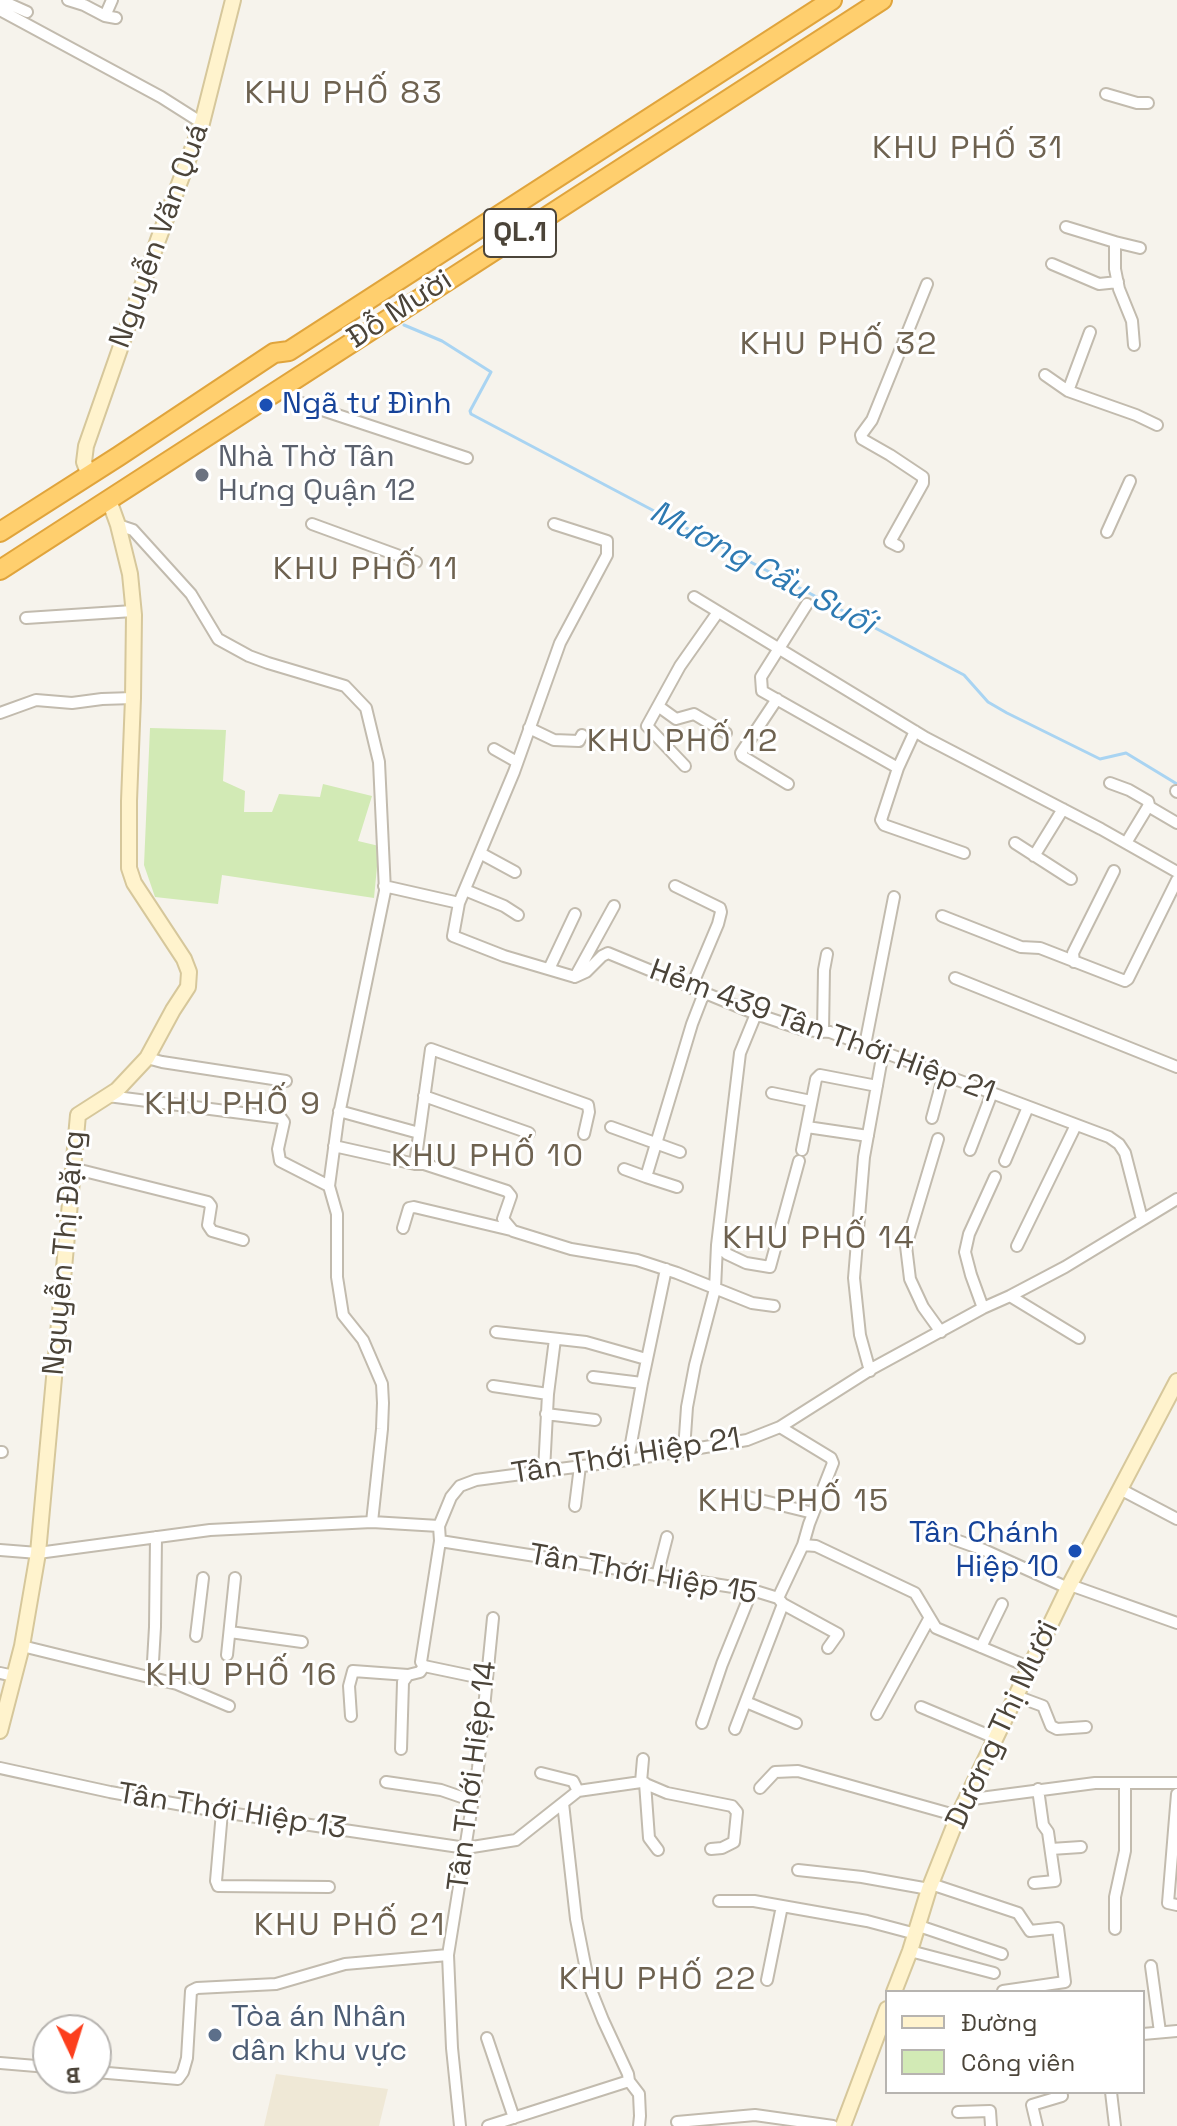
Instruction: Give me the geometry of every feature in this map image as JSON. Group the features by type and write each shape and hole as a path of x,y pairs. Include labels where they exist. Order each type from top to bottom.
{"highway":[{"name":"Đỗ Mười","path":"0,526 274,353 289,351 813,0"},
{"name":"Đỗ Mười","path":"644,116 832,0"},
{"name":"Đỗ Mười","path":"0,570 286,378 296,365 861,0"},
{"name":"Đỗ Mười","path":"0,563 283,386 882,0"},
{"name":"Đỗ Mười","path":"0,532 88,472"}],"street":[{"path":"0,0 61,44 161,97 202,123"},
{"path":"25,17 32,0"},
{"path":"68,0 111,17 112,0"},
{"name":"Nguyễn Văn Quá","path":"88,472 84,455 101,400 202,123 233,0"},
{"path":"0,10 25,17"},
{"path":"1106,94 1148,103"},
{"path":"1066,227 1140,248"},
{"path":"1115,242 1118,282 1132,321 1134,345"},
{"path":"1052,264 1099,284 1118,282"},
{"path":"898,546 890,542 923,483 923,477 862,439 861,435 872,420 927,284"},
{"path":"1068,391 1090,332"},
{"path":"1045,375 1068,391 1157,425"},
{"path":"283,386 298,402 467,458"},
{"path":"1107,532 1130,481"},
{"name":"Nguyễn Thị Đặng","path":"1,1724 7,1674 22,1646 38,1553 78,1115 117,1090 147,1058 188,987 189,972 184,959 134,883 129,868 133,611 130,574 118,525 107,497"},
{"path":"312,524 416,562"},
{"path":"554,524 607,541 607,555 560,643 517,762 459,903 453,936 504,956 575,977 614,906"},
{"path":"118,525 133,530 191,594 218,639 249,656 345,686 366,708 379,762 384,886 339,1111 329,1186 337,1214 337,1277 343,1315 363,1340 382,1384 382,1429 372,1522"},
{"path":"694,597 915,731 1177,872"},
{"path":"807,604 761,677 762,691 898,768"},
{"path":"26,618 133,611"},
{"path":"685,766 647,726 680,666 718,612"},
{"path":"0,713 36,700 72,703 133,698"},
{"path":"777,699 741,753 788,784"},
{"path":"658,706 676,719 694,714 726,733"},
{"path":"529,728 554,740 579,741 582,735"},
{"path":"915,731 898,768 881,820 884,825 964,853"},
{"path":"494,749 517,762"},
{"path":"1110,783 1148,801 1126,843"},
{"path":"1148,806 1177,823"},
{"path":"1034,856 1063,809"},
{"path":"1015,843 1071,879"},
{"path":"480,853 515,872"},
{"path":"1074,962 1073,953 1114,871"},
{"path":"942,916 1021,947 1040,948 1125,981 1177,880"},
{"path":"384,886 459,903"},
{"path":"675,886 720,908 721,912 691,988"},
{"path":"465,890 518,915"},
{"path":"865,1045 894,897"},
{"path":"549,969 575,914"},
{"name":"Hẻm 439 Tân Thới Hiệp 21","path":"575,977 586,972 608,953 756,1014 804,1030 830,1032 1109,1137 1125,1153 1142,1219"},
{"path":"823,1032 827,954"},
{"path":"955,978 1177,1067"},
{"path":"646,1177 704,993"},
{"path":"684,1450 687,1407 695,1365 715,1289 717,1245 740,1053 756,1014"},
{"path":"415,1164 431,1049 588,1105 584,1134"},
{"path":"870,1371 860,1335 854,1278 864,1157 883,1052"},
{"path":"147,1058 286,1081"},
{"path":"932,1118 944,1074"},
{"path":"717,1245 746,1263 770,1267 801,1156 816,1079 820,1075 877,1086"},
{"path":"772,1093 811,1101"},
{"path":"970,1150 992,1093"},
{"path":"108,1096 281,1118 284,1122 278,1149 280,1161 329,1186"},
{"path":"424,1096 529,1133"},
{"path":"1005,1161 1028,1107"},
{"path":"339,1111 419,1133"},
{"path":"1017,1246 1076,1125"},
{"path":"611,1127 680,1152"},
{"path":"807,1127 868,1136"},
{"path":"938,1139 906,1246 910,1279 923,1307 941,1332"},
{"path":"334,1146 424,1164 507,1191 511,1196 503,1219 513,1231"},
{"path":"72,1168 208,1202 211,1206 208,1225 212,1231 243,1240"},
{"path":"624,1169 677,1187"},
{"path":"983,1308 965,1252 969,1234 995,1177"},
{"name":"Tân Thới Hiệp 21","path":"439,1526 451,1497 460,1486 476,1480 628,1460 747,1440 780,1427 870,1371 983,1308 1065,1267 1177,1199"},
{"path":"403,1228 409,1208 414,1207 571,1249 637,1260 752,1303 774,1306"},
{"path":"628,1460 666,1269"},
{"path":"1010,1296 1079,1338"},
{"path":"496,1332 586,1342 646,1359"},
{"path":"544,1471 546,1414 555,1339"},
{"path":"593,1377 642,1383"},
{"name":"Dương Thị Mười","path":"895,1990 930,1887 965,1800 1069,1586 1177,1381"},
{"path":"493,1386 548,1394"},
{"path":"546,1414 595,1420"},
{"name":"Tân Thới Hiệp 15","path":"440,1541 752,1590 781,1601 833,1463 831,1458 780,1427"},
{"path":"575,1506 580,1466"},
{"path":"1120,1489 1177,1519"},
{"path":"748,1497 813,1513"},
{"path":"0,1550 38,1553 210,1530 372,1522 439,1526 440,1541 421,1662 424,1666 486,1679"},
{"path":"152,1679 156,1537"},
{"path":"657,1576 667,1537"},
{"path":"953,1539 1069,1586 1177,1623"},
{"path":"803,1545 816,1546 915,1593 936,1628 1031,1668"},
{"path":"196,1636 203,1578"},
{"path":"227,1655 235,1578"},
{"path":"702,1723 752,1590"},
{"path":"735,1729 781,1601 838,1634 828,1648"},
{"path":"981,1647 1002,1604"},
{"name":"Tân Thới Hiệp 14","path":"462,2125 452,2048 448,1955 473,1801 493,1618"},
{"path":"877,1714 929,1619"},
{"path":"230,1632 302,1642"},
{"path":"22,1646 177,1684 229,1706"},
{"path":"351,1716 349,1686 353,1671 408,1675 420,1672 424,1666"},
{"path":"401,1749 403,1682 408,1675"},
{"path":"1016,1696 1043,1706 1051,1726 1057,1729 1086,1727"},
{"path":"746,1702 796,1723"},
{"path":"921,1707 995,1738"},
{"path":"643,1759 649,1838 658,1850"},
{"name":"Tân Thới Hiệp 13","path":"0,1768 222,1812 466,1848 516,1840 578,1791"},
{"path":"760,1788 775,1772 798,1771 958,1816"},
{"path":"541,1773 573,1781 578,1791 643,1782 667,1793 732,1806 737,1812 734,1842 711,1849"},
{"path":"386,1782 441,1790 473,1801"},
{"path":"965,1800 1095,1783 1177,1783"},
{"path":"1115,1929 1115,1897 1125,1851 1125,1783"},
{"path":"1034,1883 1055,1881 1038,1789"},
{"path":"1177,1794 1168,1903 1177,1905"},
{"path":"563,1803 576,1919 589,1985 629,2081 639,2094 639,2126"},
{"path":"222,1812 218,1886 329,1887"},
{"path":"1051,1849 1081,1847"},
{"path":"798,1870 930,1887 1018,1913 1030,1931 1058,1928 1065,1982 1010,1990"},
{"path":"719,1901 754,1901 917,1930 1002,1954"},
{"path":"767,1980 782,1906"},
{"path":"910,1951 994,1973"},
{"path":"112,2073 178,2079 187,2058 191,1991 197,1988 276,1984 345,1964 448,1955"},
{"path":"1151,1966 1160,2032"},
{"path":"843,2126 885,2014"},
{"path":"1145,2034 1177,2031"},
{"path":"487,2038 514,2118"},
{"path":"0,2063 32,2066"},
{"path":"488,2126 629,2081"},
{"path":"1111,2094 1115,2126"},
{"path":"1037,2126 1032,2105 1062,2096"},
{"path":"958,2112 990,2111 991,2126"},
{"path":"677,2122 755,2115 833,2126"}],"shaded area":[{"path":"276,2074 388,2089 379,2126 264,2126"}],"green space":[{"path":"150,728 226,730 223,781 245,791 244,812 272,812 279,794 320,797 323,784 372,796 358,841 379,846 374,898 222,875 218,904 155,897 144,865"}],"waterway":[{"name":"Mương Cầu Suối","path":"404,325 442,341 491,372 471,414 964,675 988,702 1007,713 1100,759 1126,753 1177,784"}],"place":[{"name":"Ngã tư Đình","path":"266,405"},
{"name":"Nhà Thờ Tân Hưng Quận 12","path":"202,475"},
{"name":"Tân Chánh Hiệp 10","path":"1075,1551"},
{"name":"Tòa án Nhân dân khu vực","path":"215,2035"}],"district":[{"name":"KHU PHỐ 83","path":"344,94"},
{"name":"KHU PHỐ 31","path":"968,149"},
{"name":"KHU PHỐ 32","path":"839,345"},
{"name":"KHU PHỐ 11","path":"366,570"},
{"name":"KHU PHỐ 12","path":"683,742"},
{"name":"KHU PHỐ 9","path":"233,1105"},
{"name":"KHU PHỐ 10","path":"488,1157"},
{"name":"KHU PHỐ 14","path":"819,1239"},
{"name":"KHU PHỐ 15","path":"794,1502"},
{"name":"KHU PHỐ 16","path":"242,1676"},
{"name":"KHU PHỐ 21","path":"350,1926"},
{"name":"KHU PHỐ 22","path":"658,1980"}]}
